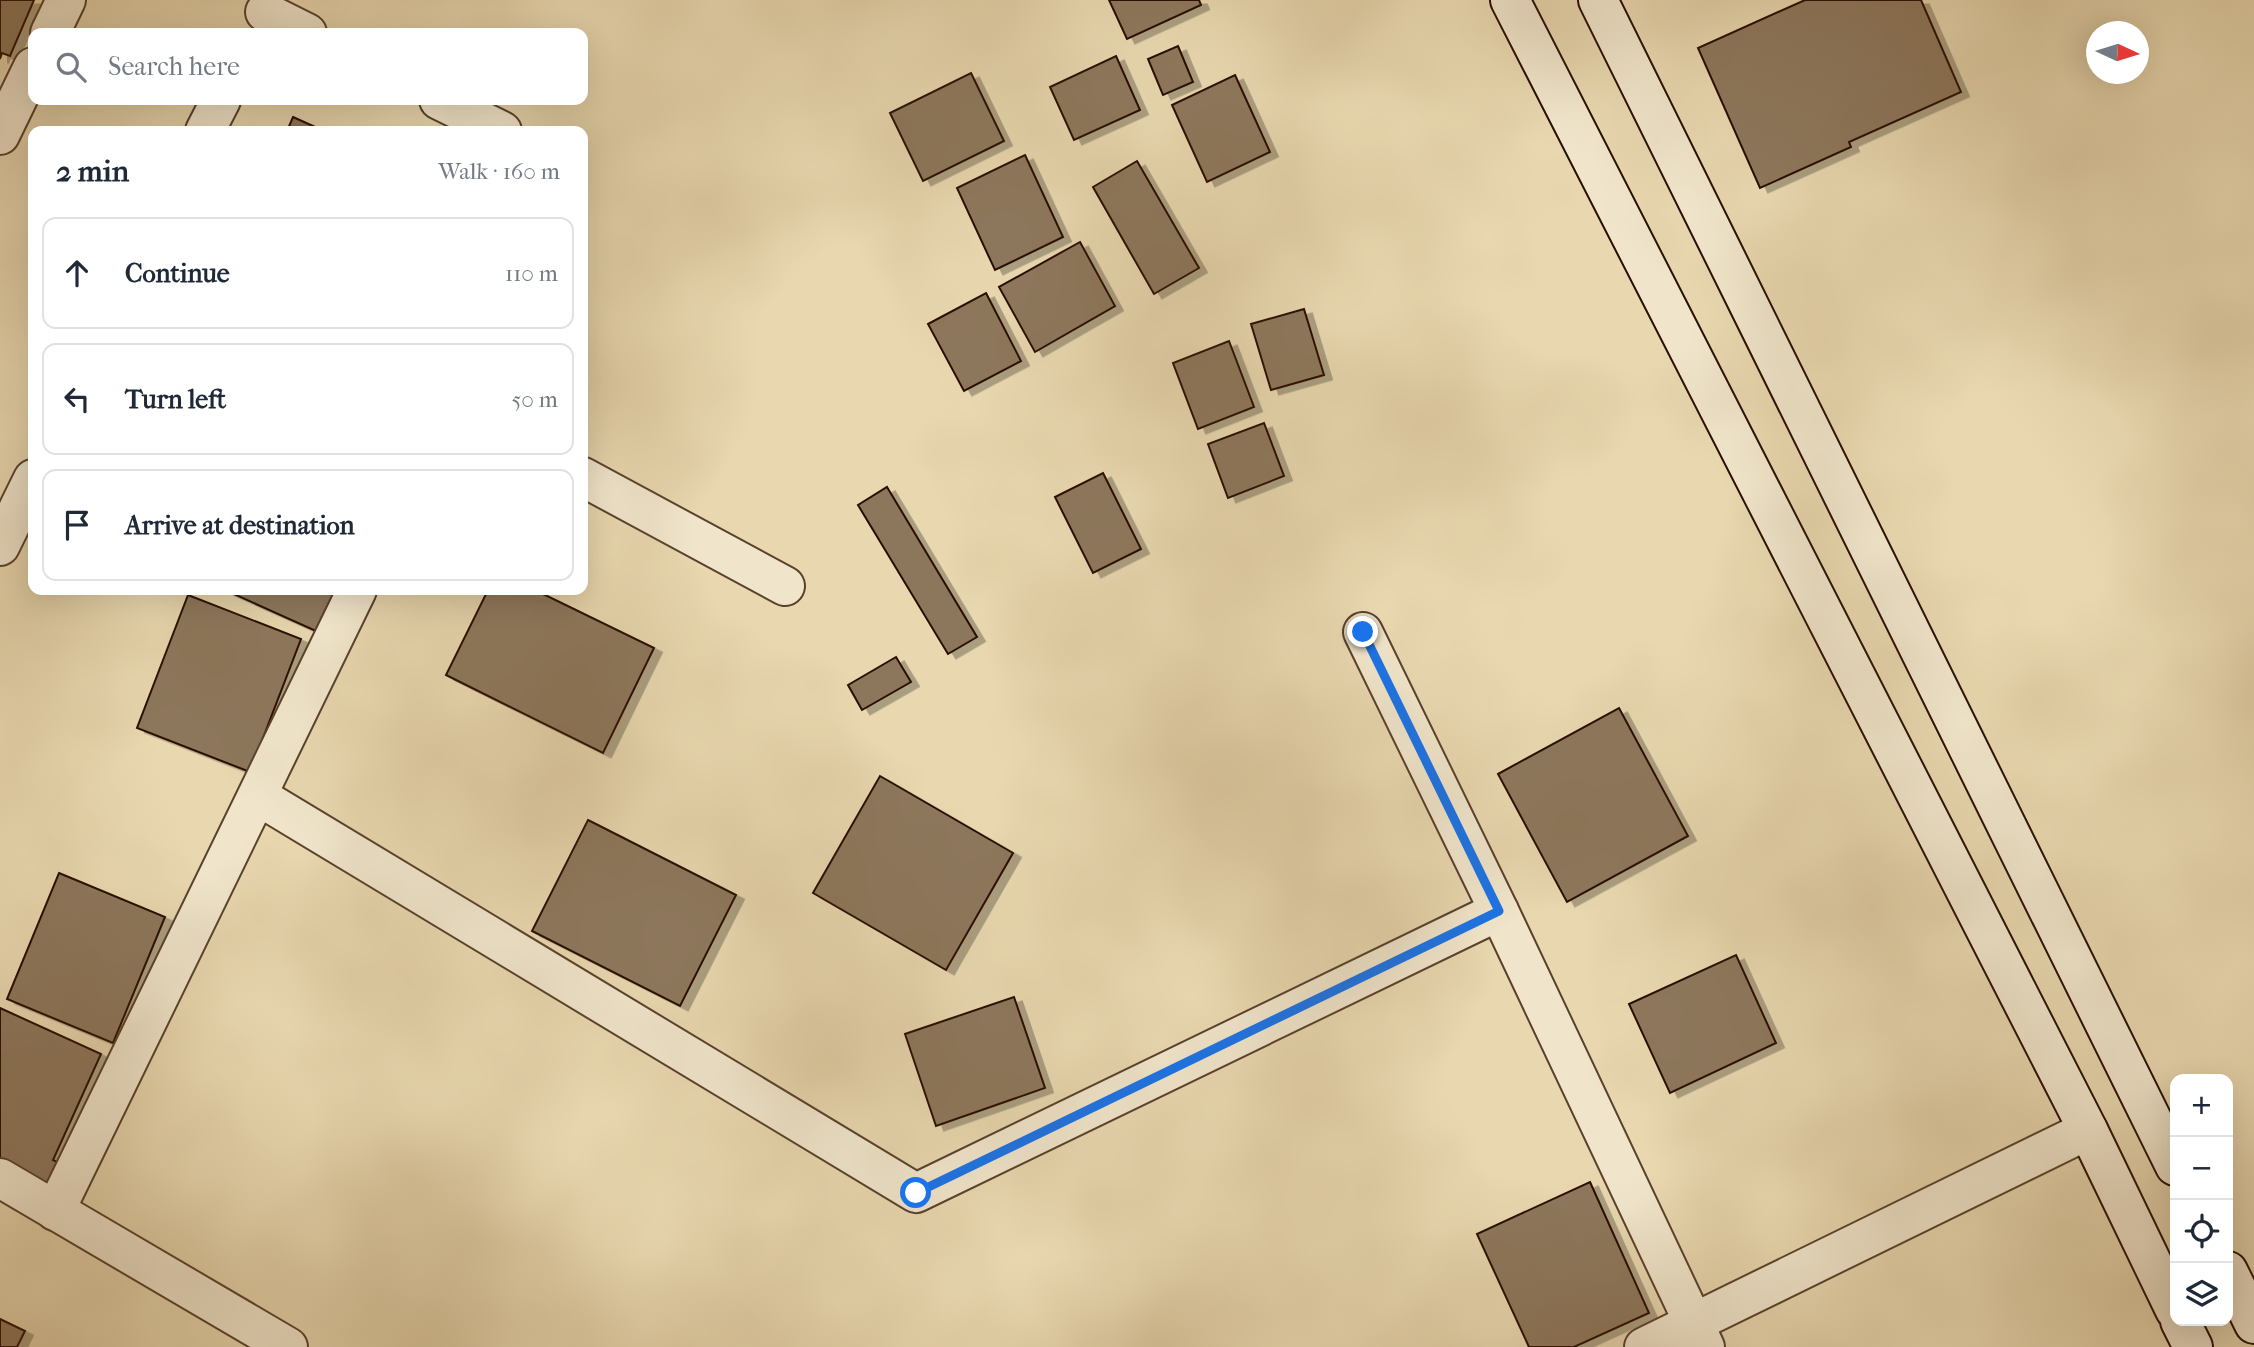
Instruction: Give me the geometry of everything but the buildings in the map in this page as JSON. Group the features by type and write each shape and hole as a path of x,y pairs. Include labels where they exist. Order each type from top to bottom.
{"street":[{"path":"52,28 66,0"},
{"path":"1510,0 2088,1130 2170,1300"},
{"path":"1598,0 2170,1156"},
{"path":"263,15 295,28"},
{"path":"0,135 28,77"},
{"path":"208,126 218,105"},
{"path":"449,105 492,126"},
{"path":"588,480 785,586"},
{"path":"0,546 28,489"},
{"path":"55,1211 355,595"},
{"path":"1363,632 1499,911 1699,1335"},
{"path":"258,796 916,1193 1499,911"},
{"path":"1644,1347 1699,1335 2088,1130"},
{"path":"0,1178 288,1347"},
{"path":"2233,1282 2254,1324"},
{"path":"2182,1326 2193,1347"}],"route":[{"path":"916,1193 1499,911 1363,632"}]}
